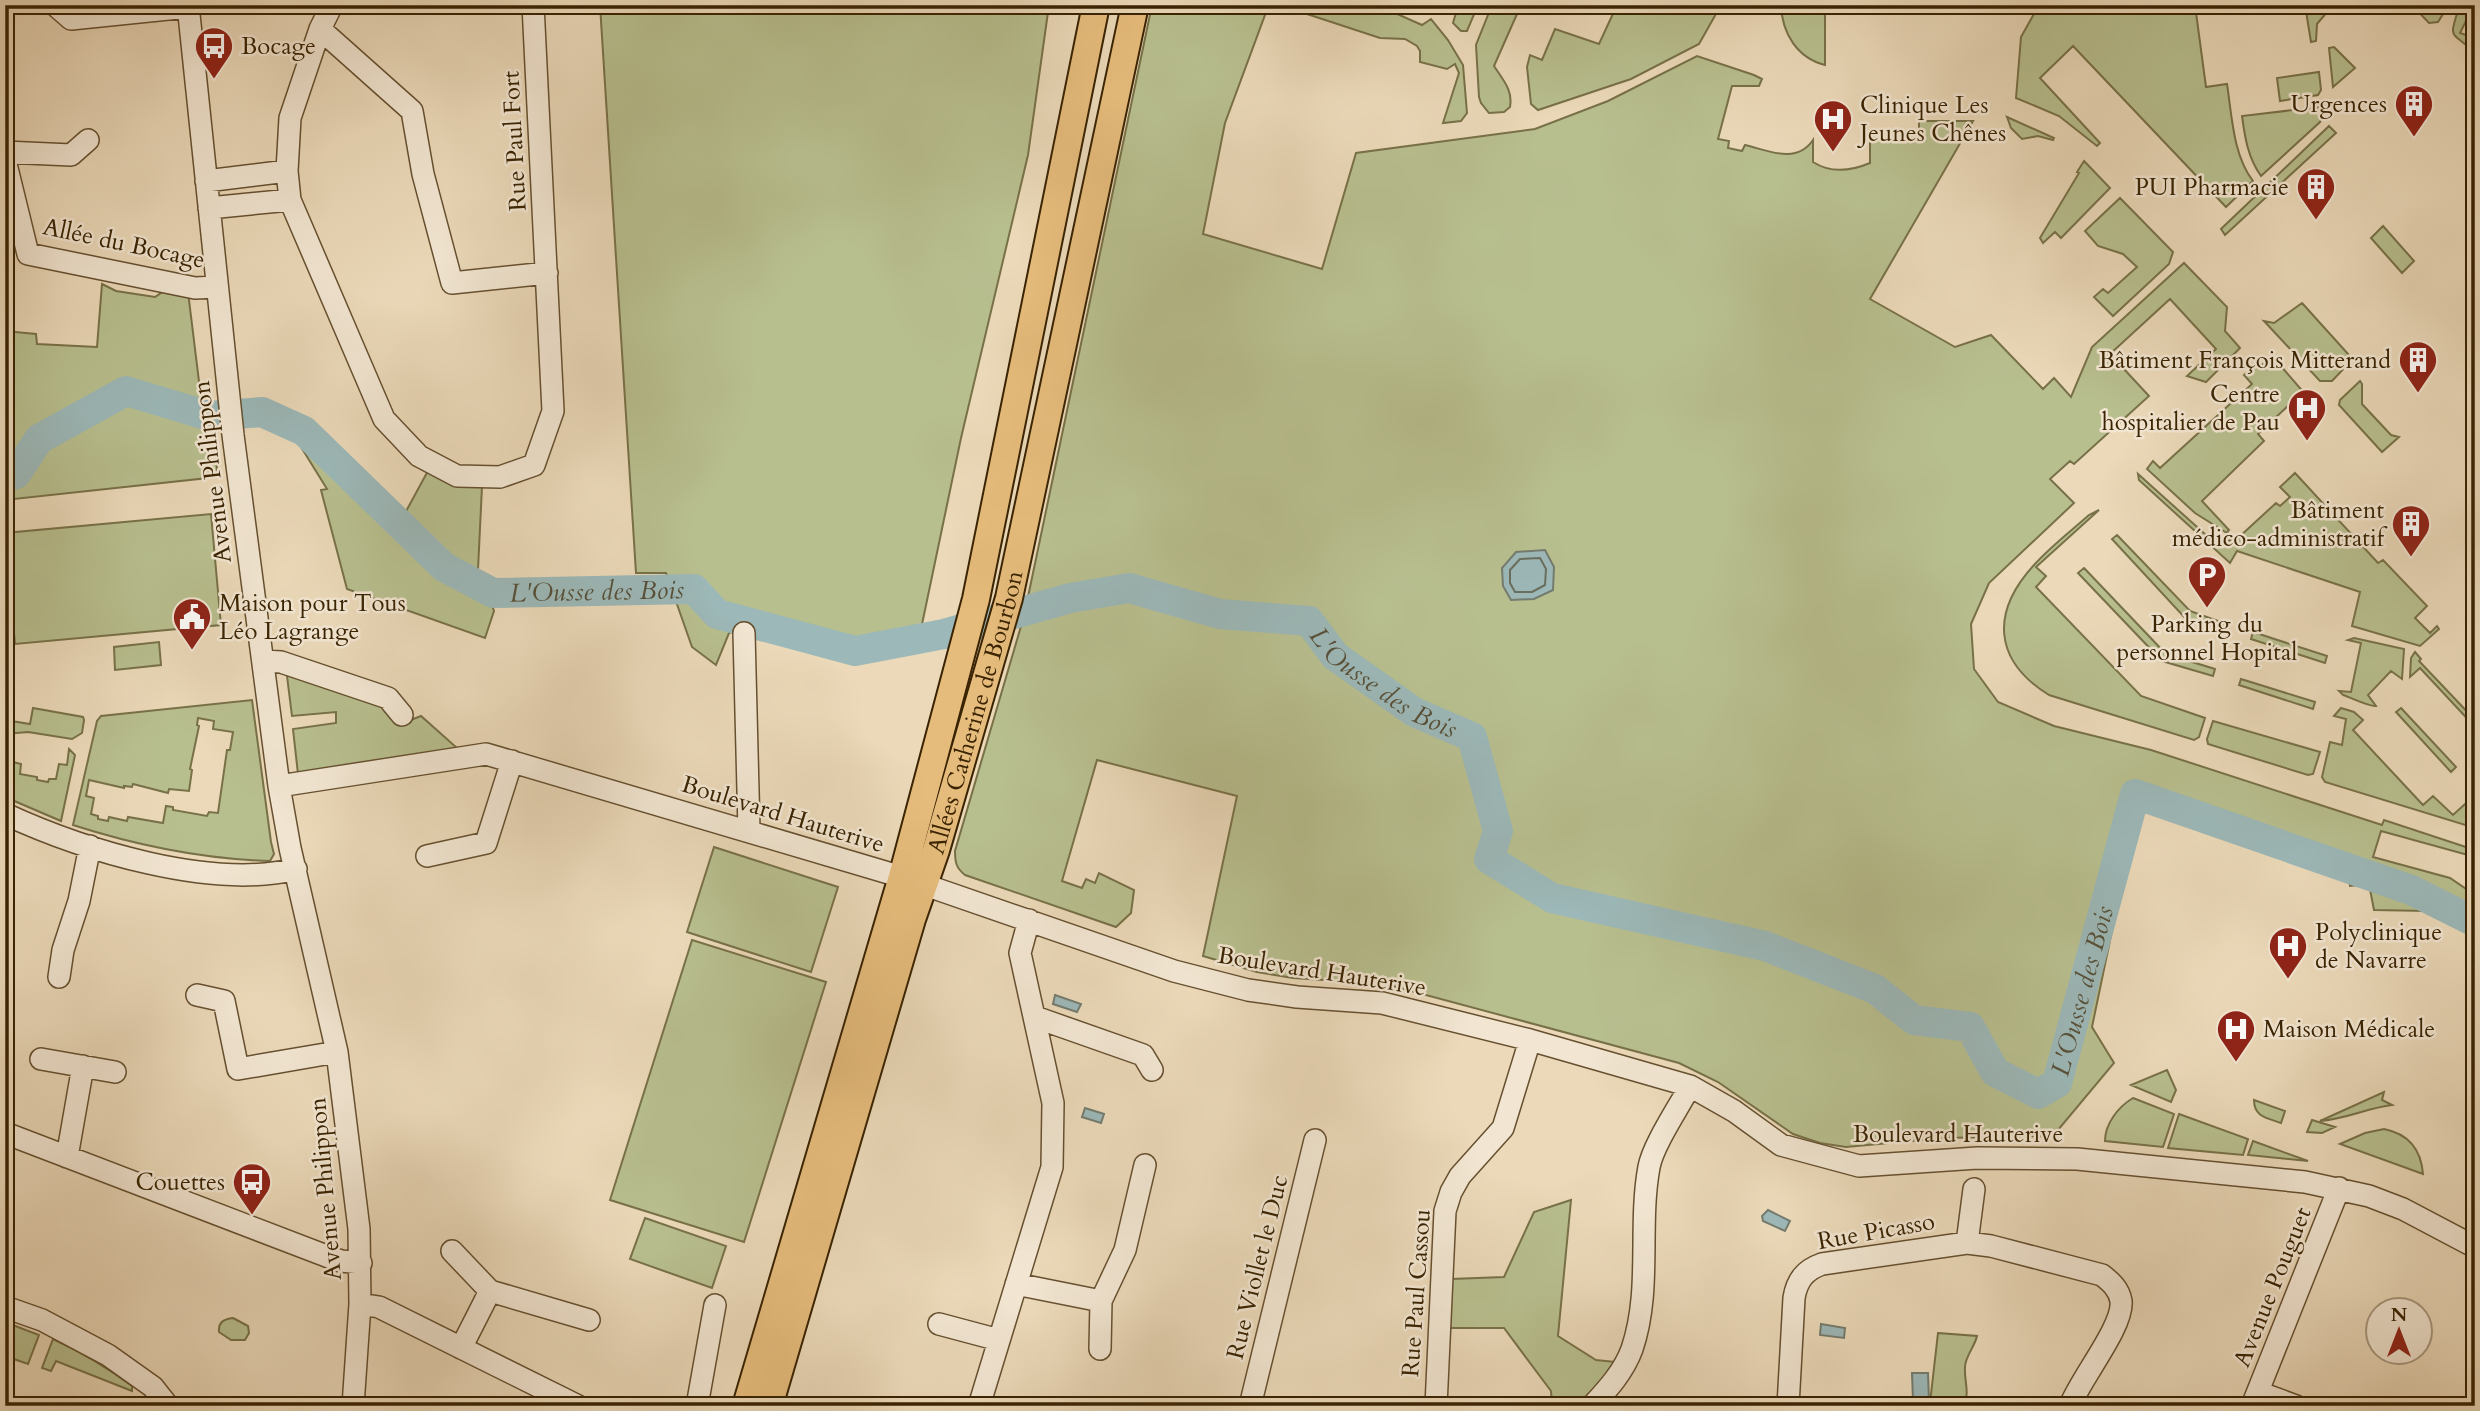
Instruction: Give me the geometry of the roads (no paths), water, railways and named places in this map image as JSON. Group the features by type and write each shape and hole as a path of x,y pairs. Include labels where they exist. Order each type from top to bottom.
{"main road":[{"name":"Allées Catherine de Bourbon","path":"769,1406 912,881 976,599 1096,5"},
{"name":"Allées Catherine de Bourbon","path":"746,1406 912,881 936,850 993,656 1009,598 1135,5"}],"street":[{"path":"55,5 71,19 188,6"},
{"path":"209,208 290,200 287,171 290,118 320,29 332,5"},
{"name":"Rue Paul Fort","path":"290,200 384,419 419,456 457,476 500,477 534,465 554,411 533,5"},
{"name":"Avenue Philippon","path":"188,6 233,435 279,786 337,1052 359,1230 360,1304 354,1406"},
{"path":"320,29 412,111 423,174 452,283 547,273"},
{"path":"5,152 71,155 88,140"},
{"name":"Allée du Bocage","path":"5,160 9,191 28,254 195,288 218,287"},
{"path":"206,181 287,171"},
{"path":"744,633 749,831"},
{"path":"264,661 281,662 388,698 402,715"},
{"name":"Boulevard Hauterive","path":"279,786 486,754 912,881 1174,971 1248,990 1297,997 1382,1003 1530,1040 1690,1086 1734,1111 1781,1145 1859,1166 1978,1158 2077,1159 2284,1180 2339,1188 2403,1209 2475,1247"},
{"path":"427,856 486,843 512,761"},
{"path":"5,814 31,826 142,861 217,874 267,875 296,869"},
{"path":"59,977 63,950 79,901 90,846"},
{"path":"979,1406 1052,1167 1053,1103 1020,953 1028,920"},
{"path":"197,995 224,1001 238,1069 337,1052"},
{"path":"1035,1017 1143,1055 1152,1070"},
{"name":"Rue Paul Cassou","path":"1436,1406 1445,1211 1460,1176 1503,1128 1530,1040"},
{"path":"41,1059 115,1072"},
{"path":"67,1157 83,1066"},
{"path":"1592,1406 1609,1388 1632,1350 1642,1299 1642,1250 1649,1167 1690,1086"},
{"path":"5,1133 329,1257 361,1263"},
{"name":"Rue Viollet le Duc","path":"1250,1406 1315,1140"},
{"path":"1100,1349 1101,1301 1125,1250 1145,1165"},
{"name":"Avenue Pouguet","path":"2255,1399 2339,1188"},
{"name":"Rue Picasso","path":"1967,1243 1974,1189"},
{"name":"Rue Picasso","path":"1788,1406 1794,1298 1796,1286 1807,1272 1822,1264 1967,1243 1991,1246 2102,1275 2112,1282 2121,1300 2118,1321 2075,1392 2070,1406"},
{"path":"452,1251 490,1291 589,1320"},
{"path":"1016,1284 1101,1301"},
{"path":"461,1348 490,1291"},
{"path":"360,1304 379,1307 578,1406"},
{"path":"697,1406 715,1305"},
{"path":"5,1307 42,1320 108,1355 153,1387 168,1406"},
{"path":"939,1324 999,1340"},
{"path":"2255,1399 2295,1406"}],"water":[{"path":"1545,550 1554,567 1553,590 1534,599 1511,600 1503,586 1502,568 1516,552"},
{"path":"1055,995 1081,1004 1077,1012 1053,1004"},
{"path":"1085,1108 1104,1114 1101,1123 1082,1117"},
{"path":"1768,1210 1790,1221 1785,1231 1763,1221 1762,1216"},
{"path":"1821,1324 1845,1328 1844,1338 1820,1335"},
{"path":"1912,1373 1928,1373 1929,1401 1913,1401"}],"waterway":[{"name":"L'Ousse des Bois","path":"5,477 16,474 39,439 126,391 209,416 262,412 304,431 444,567 493,593 694,589 717,614 855,651 944,634 1070,598 1129,588 1220,614 1309,621 1335,656 1414,712 1472,737 1498,831 1489,859 1552,898 1765,946 1875,989 1914,1020 1970,1027 1995,1072 2038,1094 2057,1083 2135,794 2411,890 2475,922"}],"place":[{"name":"Bocage","path":"214,80"},
{"name":"Urgences","path":"2414,138"},
{"name":"Clinique Les Jeunes Chênes","path":"1833,153"},
{"name":"PUI Pharmacie","path":"2316,221"},
{"name":"Bâtiment François Mitterand","path":"2418,394"},
{"name":"Centre hospitalier de Pau","path":"2307,442"},
{"name":"Bâtiment médico-administratif","path":"2411,558"},
{"name":"Parking du personnel Hopital","path":"2207,609"},
{"name":"Maison pour Tous Léo Lagrange","path":"192,651"},
{"name":"Polyclinique de Navarre","path":"2288,980"},
{"name":"Maison Médicale","path":"2236,1063"},
{"name":"Couettes","path":"252,1216"}]}
